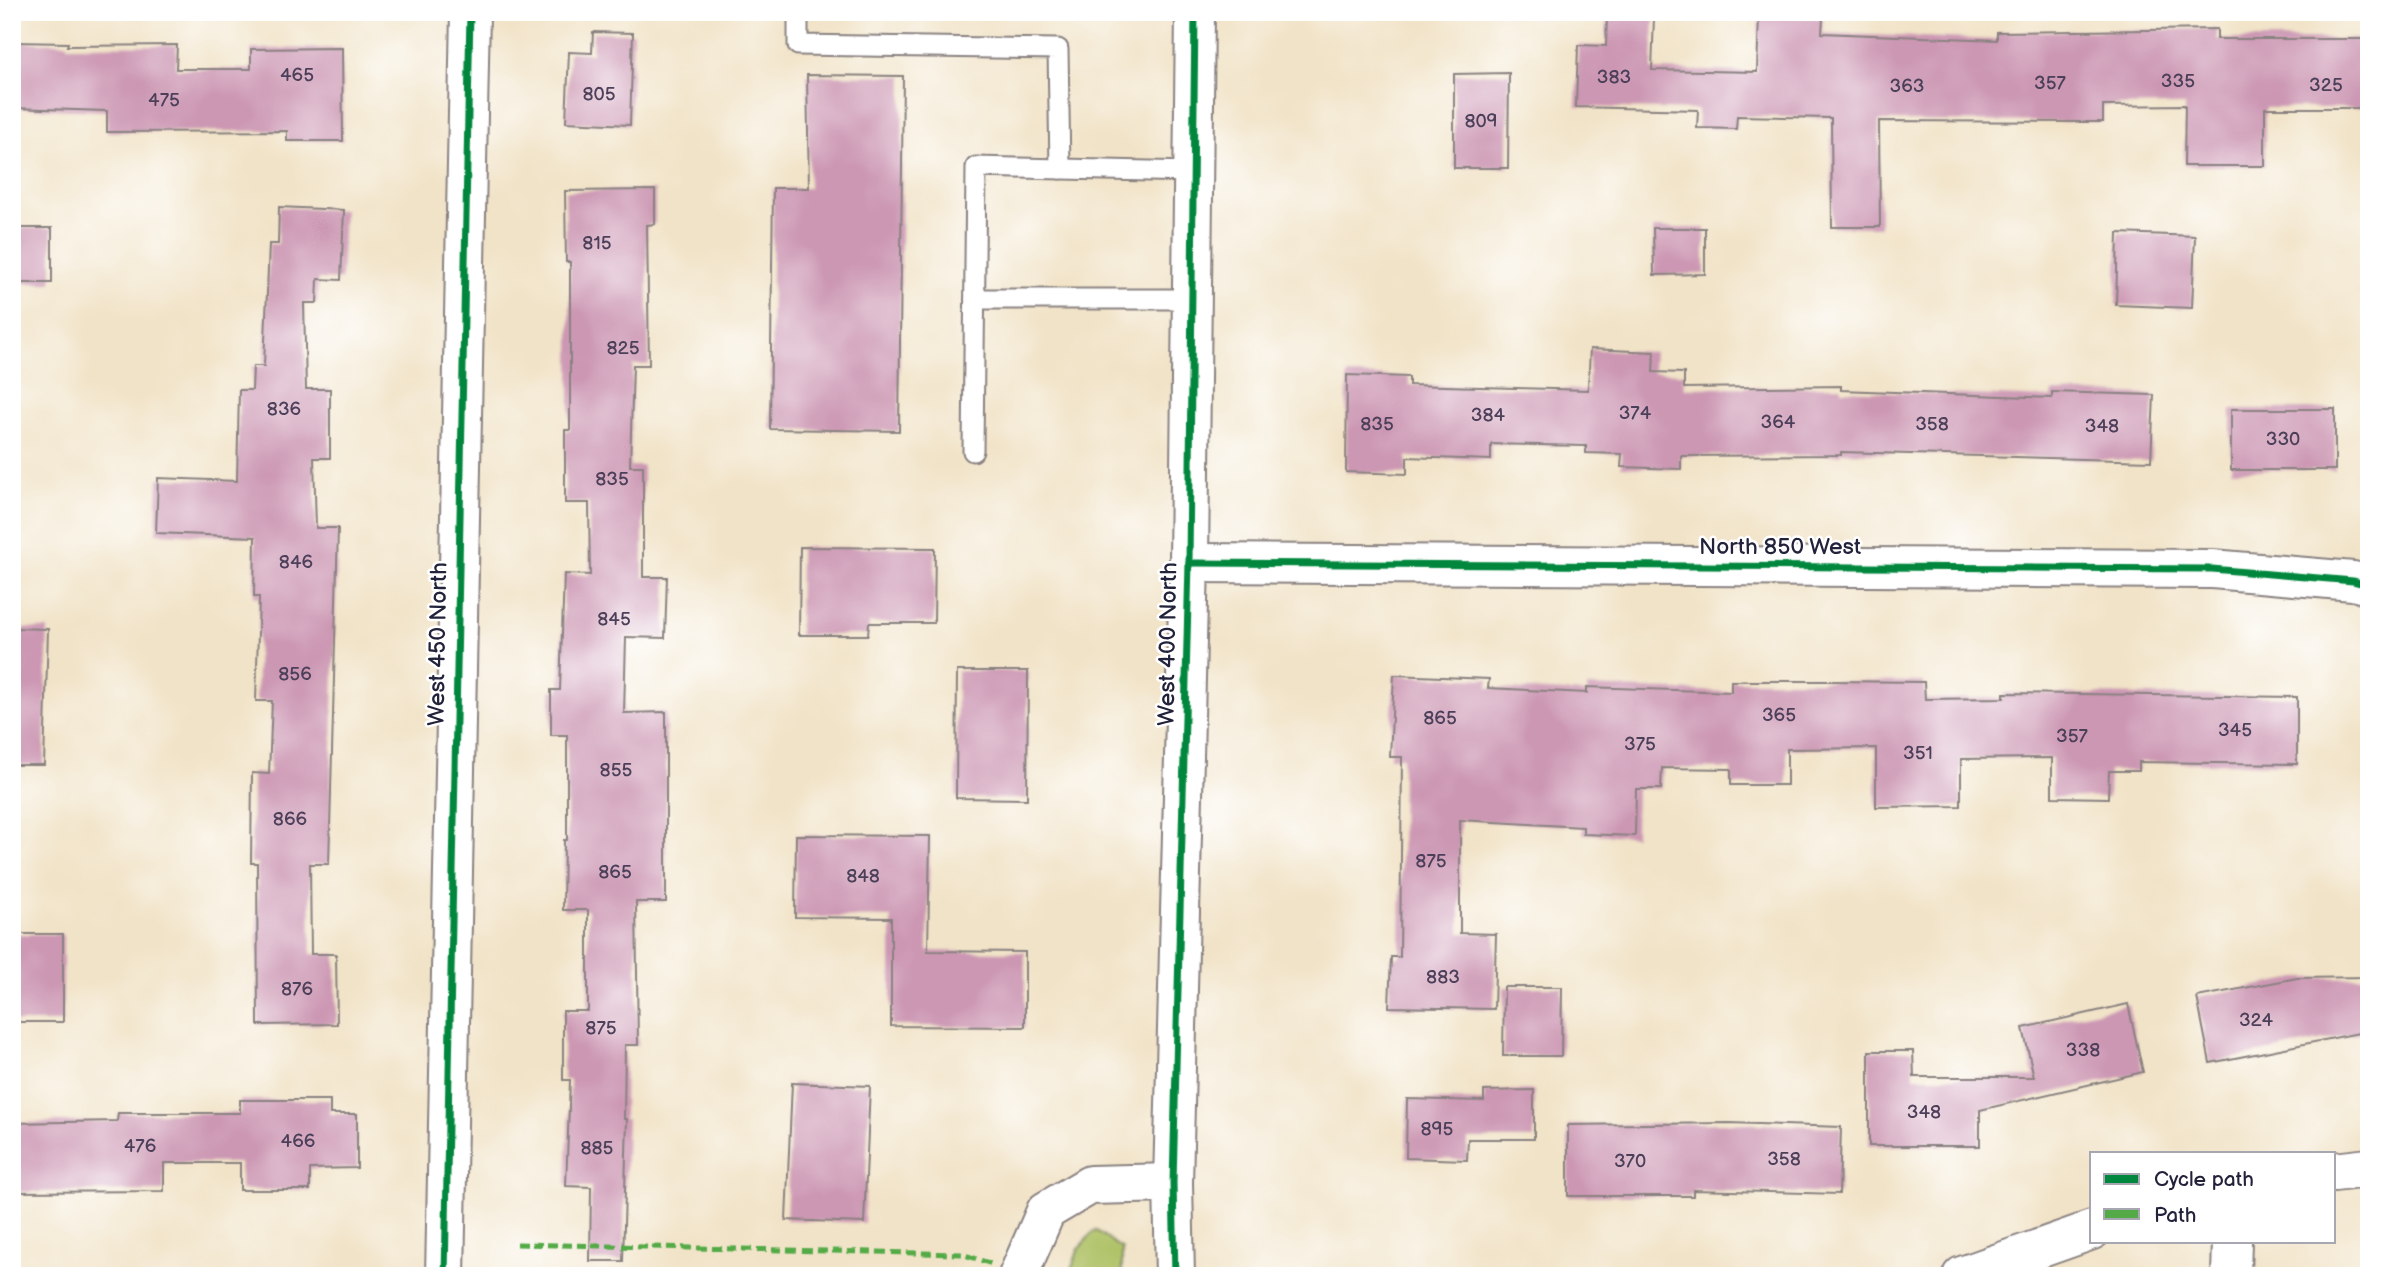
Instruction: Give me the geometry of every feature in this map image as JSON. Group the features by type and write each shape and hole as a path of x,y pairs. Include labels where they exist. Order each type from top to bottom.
{"street":[{"name":"West 450 North","path":"445,1276 470,12"},
{"name":"West 400 North","path":"1175,1276 1173,1183 1189,563 1195,12"},
{"name":"North 850 West","path":"1189,563 2212,569 2353,581 2369,585"},
{"path":"2336,1172 2369,1168"},
{"path":"1018,1276 1046,1212 1090,1185 1173,1183"},
{"path":"1962,1276 2090,1231"},
{"path":"2231,1276 2232,1242"}],"lane":[{"path":"798,12 798,45 1058,49 1060,169"},
{"path":"973,451 976,167 1193,172"},
{"path":"975,299 1192,299"}],"green space":[{"path":"1095,1230 1122,1249 1122,1276 1069,1276 1079,1248"}],"building":[{"path":"1607,16 1654,17 1652,70 1757,72 1759,16 1823,18 1822,33 1997,40 1997,32 2217,29 2217,39 2365,39 2365,61 2369,62 2369,108 2265,108 2265,166 2184,166 2185,105 2103,106 2103,122 1879,121 1880,227 1832,227 1831,118 1737,116 1736,129 1697,128 1698,110 1576,107 1578,45 1606,46"},
{"path":"593,32 633,33 630,125 566,122 569,52 592,53"},
{"path":"12,42 68,43 67,46 177,45 176,69 251,69 251,49 342,48 343,141 287,141 287,131 107,132 107,111 12,108"},
{"path":"1509,73 1508,168 1454,168 1454,74"},
{"path":"807,75 903,76 899,431 770,429 773,188 809,188"},
{"path":"655,190 655,224 647,225 649,365 633,365 630,466 643,466 643,577 667,577 665,638 626,637 624,713 666,712 666,902 636,902 638,1045 625,1045 624,1119 627,1119 623,1261 590,1261 591,1187 566,1186 570,1080 563,1080 563,1011 588,1011 588,910 563,910 564,840 567,840 567,735 551,735 551,690 560,690 564,574 590,575 589,503 565,503 565,430 570,430 570,262 566,262 565,191"},
{"path":"279,207 344,210 341,280 318,279 317,303 304,303 306,389 330,389 330,458 314,458 316,528 338,528 329,864 310,864 311,954 336,954 337,1024 258,1025 257,863 251,863 252,773 269,774 272,701 256,701 259,597 254,597 255,537 156,533 158,478 237,481 239,390 252,390 253,366 264,366 269,244 278,244"},
{"path":"12,228 52,228 52,283 12,283"},
{"path":"1653,228 1705,228 1705,274 1654,275"},
{"path":"2118,233 2195,236 2192,308 2116,305"},
{"path":"1590,349 1654,352 1653,372 1684,373 1684,388 1841,386 1841,390 2052,398 2052,392 2154,395 2151,461 1841,452 1841,455 1681,456 1681,469 1621,467 1622,454 1586,453 1586,446 1491,444 1491,460 1407,457 1407,474 1346,472 1347,375 1409,377 1409,385 1588,390"},
{"path":"2231,409 2335,409 2335,470 2231,470"},
{"path":"800,547 935,548 934,623 869,623 868,635 799,635"},
{"path":"12,628 48,629 44,765 12,765"},
{"path":"957,671 1028,671 1027,799 956,798"},
{"path":"1394,675 1489,679 1488,688 1587,693 1587,687 1731,692 1731,681 1827,681 1924,682 1925,699 2004,698 2004,693 2297,697 2297,764 2139,762 2139,771 2109,771 2108,798 2052,797 2052,758 1961,759 1961,806 1876,807 1876,748 1787,749 1787,785 1731,785 1731,769 1662,768 1661,789 1636,789 1635,836 1583,834 1583,827 1460,820 1460,933 1496,934 1494,1009 1389,1007 1391,957 1400,957 1402,757 1390,757"},
{"path":"796,835 930,836 928,951 1025,952 1025,1027 891,1026 891,918 795,917"},
{"path":"12,934 63,934 63,1022 12,1022"},
{"path":"2369,977 2369,1031 2210,1063 2197,997 2297,978"},
{"path":"1504,987 1562,987 1561,1056 1503,1056"},
{"path":"2128,1004 2143,1072 1980,1110 1980,1146 1869,1146 1869,1051 1913,1051 1914,1077 2034,1077 2023,1028"},
{"path":"792,1083 870,1086 864,1223 786,1220"},
{"path":"1534,1090 1534,1139 1468,1139 1467,1160 1406,1158 1407,1099 1484,1101 1484,1091"},
{"path":"240,1100 330,1100 330,1114 357,1114 357,1168 310,1169 310,1190 240,1190 240,1163 164,1163 164,1191 12,1192 12,1123 117,1121 118,1113 240,1113"},
{"path":"1729,1123 1841,1127 1839,1194 1693,1190 1693,1196 1568,1196 1568,1125"}],"marked path":[{"path":"517,1244 962,1254 992,1264"}],"cycle path":[{"path":"445,1276 470,12"},
{"path":"1175,1276 1173,1183 1189,563 1195,12"},
{"path":"1189,563 2212,569 2353,581 2369,585"}]}
